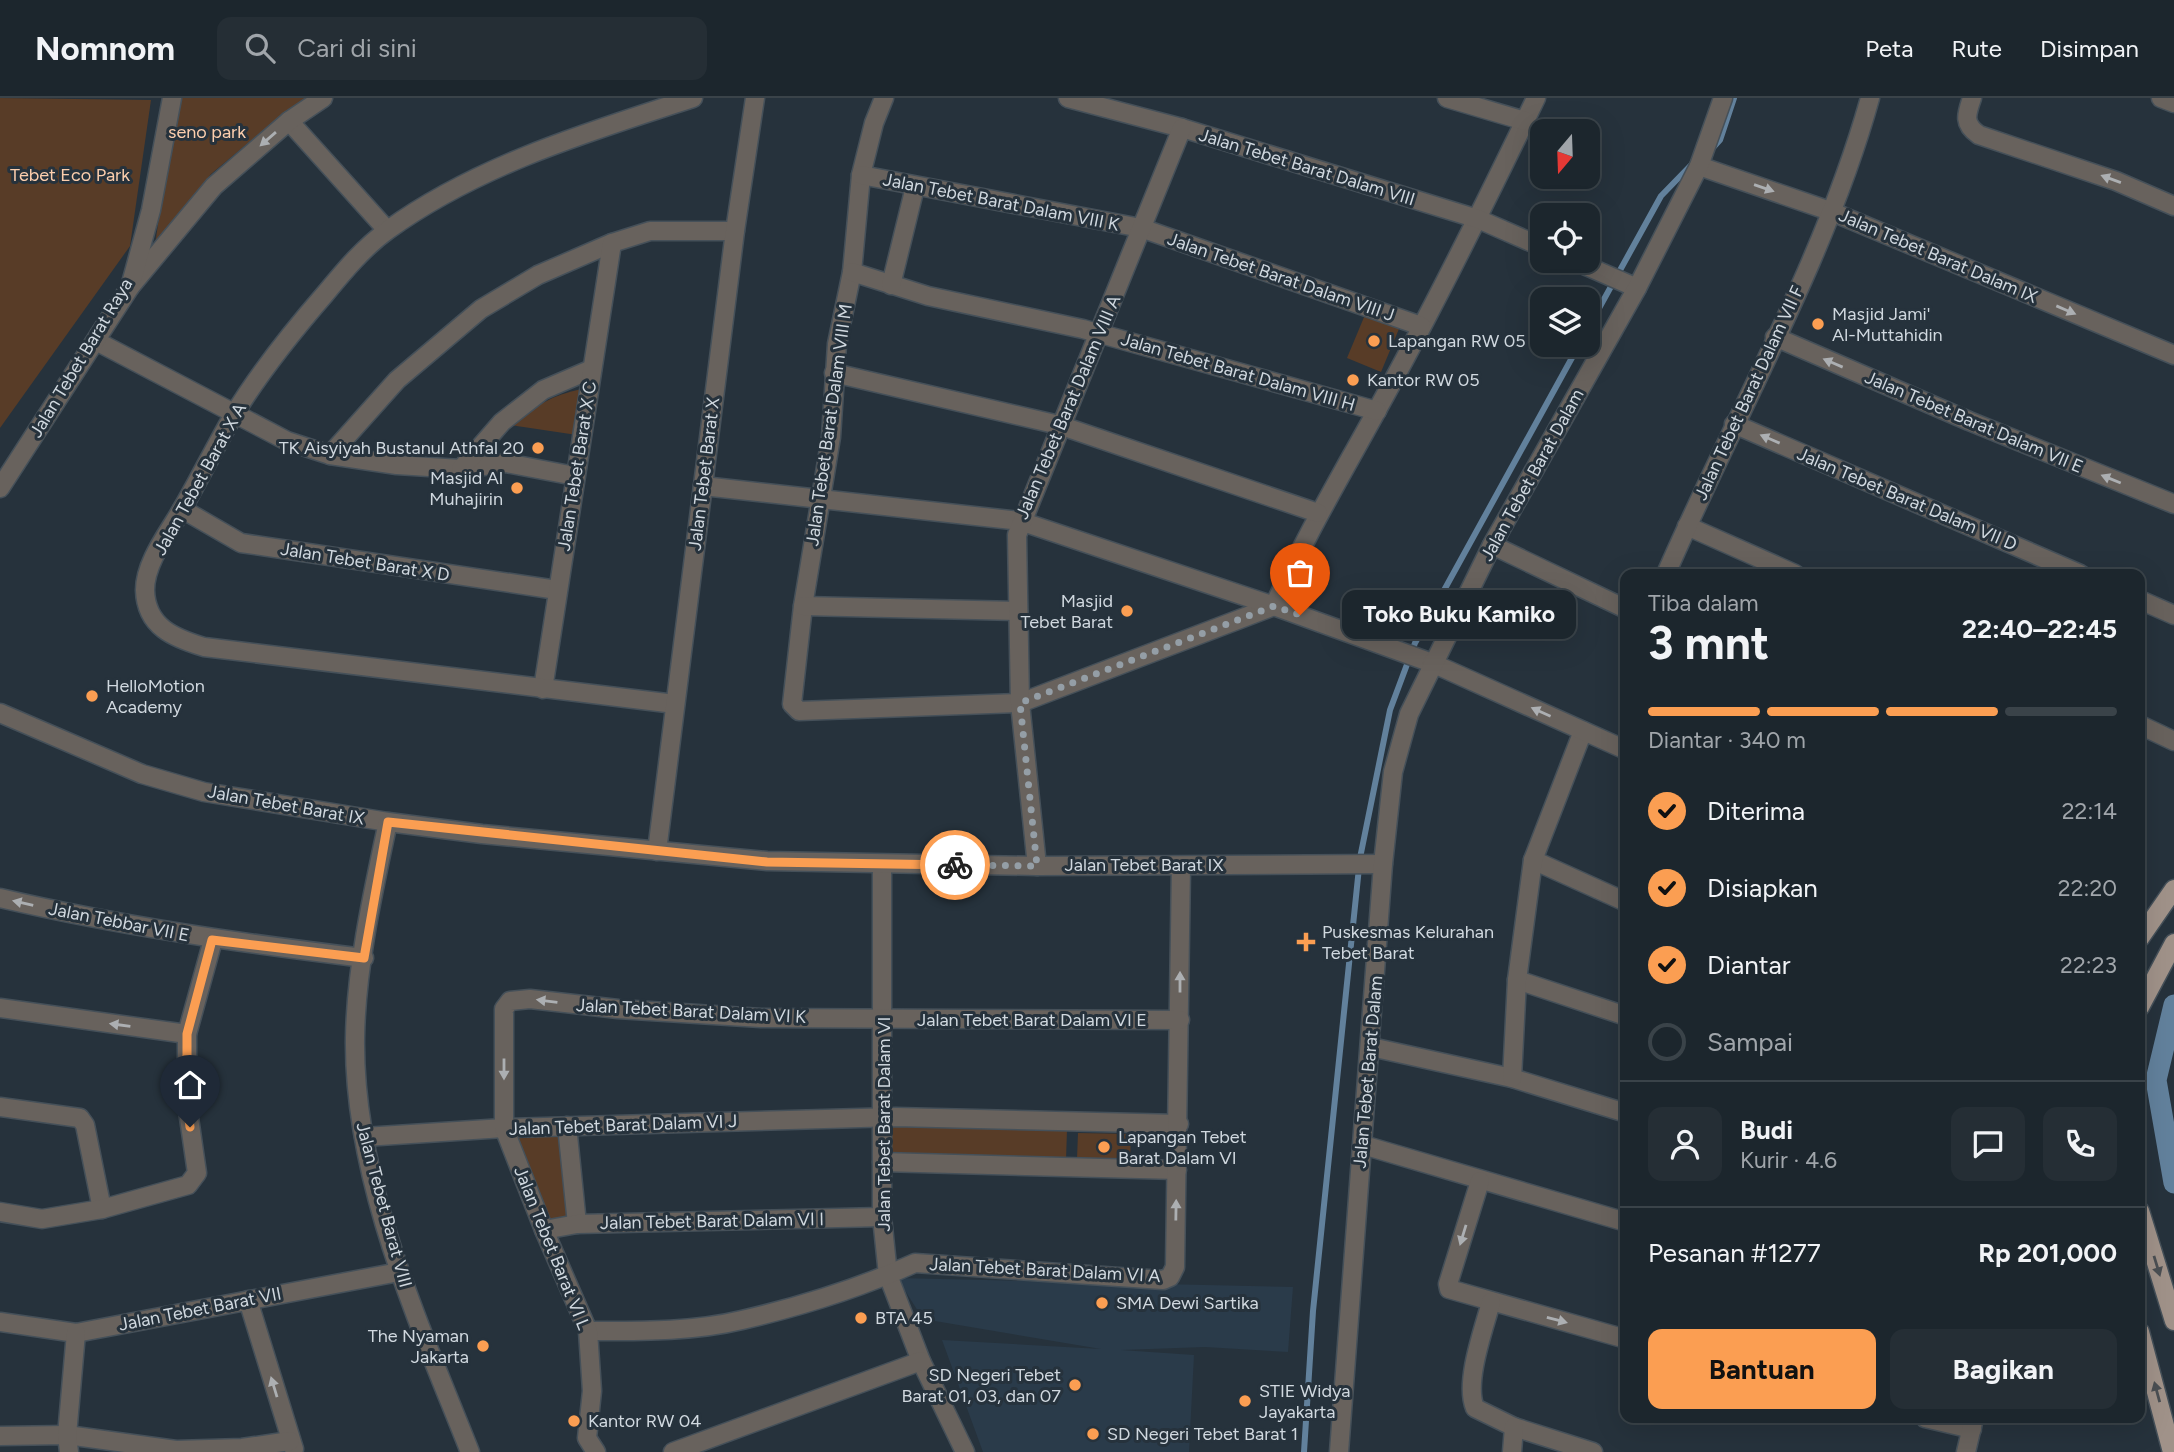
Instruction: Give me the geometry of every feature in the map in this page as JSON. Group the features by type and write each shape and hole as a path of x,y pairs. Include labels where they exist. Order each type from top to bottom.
{"main road":[{"path":"2145,931 2174,889"},
{"path":"2145,998 2174,943"},
{"path":"2145,1227 2174,1321"},
{"path":"2145,1351 2172,1452"}],"street":[{"name":"Jalan Tebet Barat Raya","path":"0,488 130,287 150,211 172,98"},
{"path":"130,287 214,186 289,121 323,98"},
{"name":"Jalan Tebet Barat X A","path":"675,704 229,653 174,638 154,620 145,589 163,542 234,415 305,316 350,265 387,230 449,193 514,161 693,98"},
{"name":"Jalan Tebet Barat X","path":"657,851 735,230 755,98"},
{"name":"Jalan Tebet Barat Dalam VIII M","path":"884,98 874,123 860,175 852,272 834,373 831,437 803,606 792,704 799,711 1020,703"},
{"name":"Jalan Tebet Barat Dalam VIII","path":"1068,98 1182,128 1478,219 1530,242"},
{"path":"1447,98 1525,121"},
{"path":"1020,703 1274,606 1318,513 1377,411 1478,219 1536,98"},
{"name":"Jalan Tebet Barat Dalam","path":"1339,1452 1383,864 1393,772 1409,714 1492,545 1629,284 1701,162 1723,98"},
{"name":"Jalan Tebet Barat Dalam VII F","path":"1669,569 1830,211 1859,139 1870,98"},
{"path":"1972,98 1966,122 1969,129 1979,135 2116,181 2174,206"},
{"path":"2161,98 2174,103"},
{"path":"289,121 387,230"},
{"name":"Jalan Tebet Barat Dalam VIII A","path":"1037,866 1020,703 1016,548 1020,521 1100,333 1182,128"},
{"name":"Jalan Tebet Barat Dalam IX","path":"1701,162 1830,211 2174,355"},
{"name":"Jalan Tebet Barat Dalam VIII K","path":"860,175 1141,228"},
{"path":"891,285 915,187"},
{"name":"Jalan Tebet Barat Dalam VIII J","path":"1141,228 1421,326"},
{"path":"330,455 397,380 481,309 538,275 612,243 650,231 735,230"},
{"name":"Jalan Tebet Barat X C","path":"543,689 612,243"},
{"path":"1600,271 1629,284"},
{"name":"Jalan Tebet Barat Dalam VIII H","path":"852,272 891,285 1100,333 1377,411"},
{"name":"Jalan Tebet Barat Dalam VII E","path":"1774,337 1969,421 2174,504"},
{"path":"96,341 287,441 330,455 397,466 461,469 506,463 575,476"},
{"path":"461,469 502,422 522,406 543,390 592,369"},
{"path":"834,373 1059,425 1318,513"},
{"name":"Jalan Tebet Barat Dalam VII D","path":"1734,424 2068,569"},
{"path":"703,486 1020,521 1274,606 1432,663 1620,747"},
{"name":"Jalan Tebet Barat X D","path":"182,509 241,543 557,590"},
{"path":"1687,526 1784,569"},
{"path":"1492,545 1620,606"},
{"path":"2145,602 2174,615"},
{"path":"803,606 1018,611"},
{"name":"Jalan Tebet Barat IX","path":"0,713 142,774 204,792 388,822 767,862 1037,866 1383,864"},
{"path":"2145,727 2173,737"},
{"path":"1513,1078 1517,980 1533,860 1583,731"},
{"name":"Jalan Tebet Barat VIII","path":"388,822 364,958 355,1037 363,1137 399,1272 470,1452"},
{"path":"1533,860 1620,899"},
{"name":"Jalan Tebet Barat Dalam VI","path":"882,864 882,1217 888,1275 921,1361 963,1452"},
{"name":"Jalan Tebet Barat Dalam VI A","path":"888,1275 915,1263 1163,1280 1170,1277 1175,1267 1179,1124 1181,866"},
{"name":"Jalan Tebbar VII E","path":"0,898 94,920 212,940 364,958"},
{"path":"0,1212 42,1219 102,1209 188,1185 193,1180 197,1173 187,1104 187,1034 212,940"},
{"path":"1517,980 1620,1014"},
{"name":"Jalan Tebet Barat Dalam VI K","path":"504,1128 504,1009 510,1001 517,998 618,1009 748,1017 884,1019"},
{"path":"0,1008 187,1034"},
{"name":"Jalan Tebet Barat Dalam VI E","path":"884,1019 1180,1020"},
{"path":"1371,1047 1513,1078 1620,1111"},
{"path":"0,1107 80,1118 85,1125 102,1209"},
{"name":"Jalan Tebet Barat Dalam VI J","path":"363,1137 504,1128 883,1117 1179,1124"},
{"path":"567,1126 577,1224"},
{"name":"Jalan Tebet Barat VI L","path":"504,1128 588,1332 592,1391 587,1438 596,1452"},
{"path":"1363,1145 1620,1220"},
{"path":"882,1162 1177,1170"},
{"path":"1480,1181 1448,1286 1451,1290 1620,1337"},
{"name":"Jalan Tebet Barat Dalam VI I","path":"544,1230 577,1224 882,1217"},
{"name":"Jalan Tebet Barat VII","path":"0,1322 76,1333 399,1272"},
{"path":"588,1332 665,1330 741,1321 888,1275"},
{"path":"0,1436 68,1444 176,1450 293,1447 248,1300"},
{"path":"1492,1302 1475,1363 1473,1404 1479,1411 1514,1427 1593,1452"},
{"path":"68,1444 76,1333"},
{"path":"673,1452 921,1361"},
{"path":"1966,1452 1973,1423"},
{"path":"1513,1452 1514,1427"}],"shaded area":[{"path":"897,1278 1293,1287 1288,1352 1205,1347 1121,1350 1194,1355 1189,1452 983,1452 942,1340 1101,1349 923,1319"}],"green space":[{"name":"Tebet Eco Park","path":"0,98 151,100 130,246 0,428"},
{"name":"seno park","path":"176,98 309,98 283,114 211,174 155,245"},
{"name":"Lapangan RW 05","path":"1367,310 1401,324 1381,372 1347,358"},
{"path":"583,389 577,435 510,425 544,402"},
{"path":"890,1126 1067,1130 1066,1160 890,1156"},
{"path":"510,1132 559,1132 570,1219 544,1226"},
{"name":"Lapangan Tebet Barat Dalam VI","path":"1078,1133 1131,1134 1130,1161 1077,1159"}],"waterway":[{"path":"1709,152 1720,140 1734,98"},
{"path":"1600,306 1661,196 1694,162"},
{"path":"1304,1452 1313,1311 1360,858 1390,710 1415,643 1572,357"},
{"path":"2174,1005 2156,1080 2174,1183"}],"way so far":[{"path":"955,865 1037,866 1020,703 1274,606 1300,615"}],"place":[{"name":"Masjid Jami' Al-Muttahidin","path":"1818,324"},
{"name":"Lapangan RW 05","path":"1374,341"},
{"name":"Kantor RW 05","path":"1353,380"},
{"name":"TK Aisyiyah Bustanul Athfal 20","path":"538,448"},
{"name":"Masjid Al Muhajirin","path":"517,488"},
{"name":"Masjid Tebet Barat","path":"1127,611"},
{"name":"Toko Buku Kamiko","path":"1300,615"},
{"name":"HelloMotion Academy","path":"92,696"},
{"name":"Puskesmas Kelurahan Tebet Barat","path":"1306,942"},
{"name":"Lapangan Tebet Barat Dalam VI","path":"1104,1147"},
{"name":"SMA Dewi Sartika","path":"1102,1303"},
{"name":"BTA 45","path":"861,1318"},
{"name":"The Nyaman Jakarta","path":"483,1346"},
{"name":"SD Negeri Tebet Barat 01, 03, dan 07","path":"1075,1385"},
{"name":"STIE Widya Jayakarta","path":"1245,1401"},
{"name":"Kantor RW 04","path":"574,1421"},
{"name":"SD Negeri Tebet Barat 1","path":"1093,1434"}],"route":[{"path":"190,1127 187,1104 187,1034 212,940 364,958 388,822 767,862 955,865"}]}
